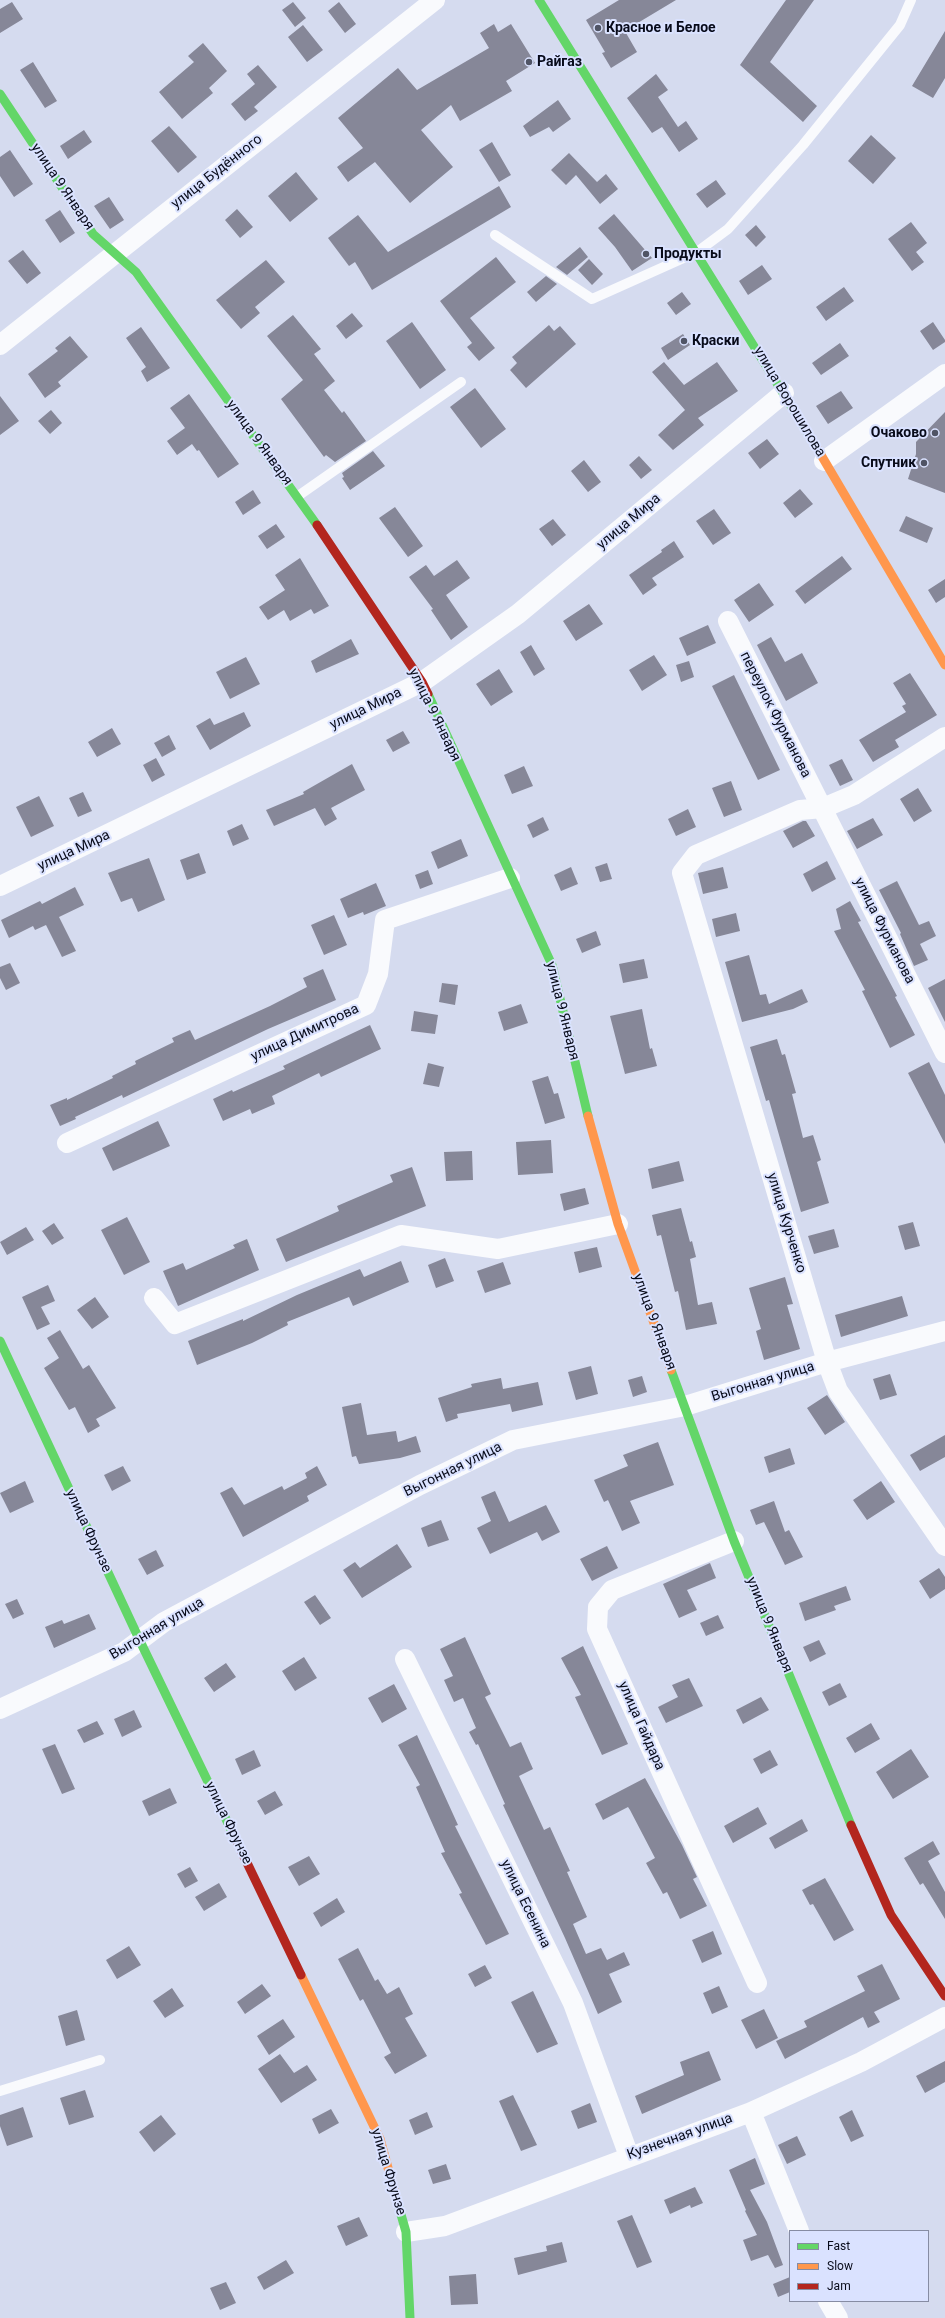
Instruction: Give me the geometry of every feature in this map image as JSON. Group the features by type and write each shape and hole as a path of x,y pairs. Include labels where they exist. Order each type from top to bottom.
{"street":[{"name":"улица Будённого","path":"0,345 113,253 434,0"},
{"name":"улица Ворошилова","path":"539,0 784,393 945,665"},
{"name":"улица 9 Января","path":"0,94 93,234 136,272 298,496 422,682 510,878 533,920 552,964 581,1092 618,1224 734,1540 862,1853 892,1915 945,1996"},
{"path":"824,461 942,383"},
{"name":"улица Мира","path":"0,886 422,682 518,614 784,393"},
{"name":"переулок Фурманова","path":"728,621 823,808"},
{"path":"823,808 854,795 945,737"},
{"name":"улица Курченко","path":"823,808 800,810 696,855 682,873 827,1362 838,1391 945,1546"},
{"name":"улица Фурманова","path":"823,808 945,1053"},
{"name":"улица Димитрова","path":"67,1143 366,1005 378,974 385,920 510,878"},
{"path":"154,1298 175,1324 401,1234 498,1249 618,1224"},
{"name":"Выгонная улица","path":"0,1708 124,1652 164,1622 420,1485 512,1440 685,1406 827,1362 945,1331"},
{"name":"улица Фрунзе","path":"0,1341 140,1641 380,2139 406,2232 410,2318"},
{"name":"улица Гайдара","path":"734,1540 612,1590 598,1607 597,1629 757,1983"},
{"name":"улица Есенина","path":"405,1659 573,2003 629,2156"},
{"name":"Кузнечная улица","path":"406,2232 445,2226 629,2156 751,2112 860,2062 945,2017"},
{"path":"751,2112 799,2230"},
{"path":"829,2302 838,2318"}],"lane":[{"path":"495,235 592,299 697,252 728,229 803,145 900,25 911,0"},
{"path":"298,496 461,382"},
{"path":"0,2091 100,2060"}],"building":[{"path":"619,0 676,0 636,24 637,26 626,33 637,52 611,68 602,53 605,52 586,20"},
{"path":"786,0 814,0 770,62 817,106 803,122 740,65"},
{"path":"12,2 23,19 0,33 0,9"},
{"path":"293,2 306,18 295,27 282,10"},
{"path":"339,2 356,24 345,33 328,11"},
{"path":"494,24 498,32 511,24 535,63 506,81 512,91 460,121 451,105 421,130 453,167 410,203 375,162 348,182 337,167 363,148 338,118 398,68 417,90 489,48 480,33"},
{"path":"303,25 323,50 307,62 288,37"},
{"path":"945,31 945,78 933,98 912,86"},
{"path":"203,43 227,71 209,88 213,93 182,119 159,92 194,62 188,56"},
{"path":"33,62 57,101 45,108 20,70"},
{"path":"258,65 277,87 254,107 258,111 245,121 231,104 255,84 247,74"},
{"path":"656,74 668,90 658,97 678,127 686,121 698,139 679,152 662,127 652,133 627,98"},
{"path":"558,100 571,119 553,132 549,127 530,137 523,126"},
{"path":"169,126 197,157 178,173 151,141"},
{"path":"84,130 92,142 68,159 60,146"},
{"path":"871,135 896,158 873,184 848,161"},
{"path":"492,142 511,175 499,182 479,150"},
{"path":"10,150 33,184 14,197 0,176 0,157"},
{"path":"569,153 597,182 606,174 618,189 600,204 576,175 566,185 551,170"},
{"path":"296,172 318,199 290,222 268,196"},
{"path":"716,180 726,194 707,208 696,194"},
{"path":"499,186 511,207 372,290 355,262 349,266 328,238 358,215 388,252"},
{"path":"109,197 124,220 110,229 94,206"},
{"path":"237,209 253,227 240,238 225,220"},
{"path":"60,210 75,233 60,243 45,220"},
{"path":"614,214 652,258 632,271 615,247 598,228"},
{"path":"911,222 927,243 916,252 924,262 912,271 888,239"},
{"path":"756,225 766,237 756,247 745,235"},
{"path":"580,247 588,257 567,275 556,267"},
{"path":"23,250 41,273 27,284 8,261"},
{"path":"496,257 516,282 470,318 495,348 479,361 467,347 472,343 440,301"},
{"path":"589,259 603,274 592,285 578,270"},
{"path":"266,260 285,282 255,307 260,313 241,329 216,300"},
{"path":"762,265 772,279 748,295 739,281"},
{"path":"546,276 557,284 536,302 527,292"},
{"path":"844,287 854,301 826,321 816,307"},
{"path":"682,292 691,304 676,315 667,303"},
{"path":"352,313 363,326 346,339 336,326"},
{"path":"293,315 321,349 314,354 335,381 324,390 342,413 344,411 366,441 335,462 326,455 324,457 281,399 303,380 267,336"},
{"path":"412,322 446,370 420,389 386,341"},
{"path":"933,322 945,342 933,350 920,331"},
{"path":"549,325 554,331 560,326 576,344 526,388 510,370 517,363 512,357"},
{"path":"141,327 170,368 147,382 141,371 146,367 126,338"},
{"path":"683,334 690,345 668,360 661,348"},
{"path":"70,336 88,357 58,382 61,386 45,398 28,374 58,351 55,348"},
{"path":"840,343 849,356 821,375 812,363"},
{"path":"664,362 684,385 717,362 738,391 698,418 704,425 673,450 658,435 685,410 652,372"},
{"path":"475,388 506,429 481,448 450,407"},
{"path":"841,391 853,408 828,424 816,406"},
{"path":"189,394 239,464 218,478 199,450 197,451 192,444 177,455 167,441 185,428 170,408"},
{"path":"0,396 19,421 0,435"},
{"path":"51,410 62,423 50,434 38,421"},
{"path":"945,412 945,493 908,479 916,454 916,442"},
{"path":"767,439 779,454 760,469 748,453"},
{"path":"373,451 385,466 350,490 342,478 344,477 342,473"},
{"path":"639,456 652,470 641,479 629,465"},
{"path":"584,460 601,482 588,492 571,471"},
{"path":"800,489 813,504 795,518 783,503"},
{"path":"253,490 261,503 243,515 235,502"},
{"path":"395,507 423,546 408,557 379,518"},
{"path":"714,509 731,533 713,545 696,521"},
{"path":"906,516 933,528 927,543 899,531"},
{"path":"553,519 566,535 552,546 539,529"},
{"path":"276,524 285,537 267,549 258,536"},
{"path":"674,541 684,557 652,578 657,585 643,595 629,575 662,552 661,550"},
{"path":"842,556 852,569 805,604 795,591"},
{"path":"300,558 329,606 314,614 311,609 290,621 284,610 268,620 259,607 285,590 275,575"},
{"path":"457,560 470,578 446,595 468,627 451,640 431,610 433,609 409,577 426,565 434,576"},
{"path":"945,579 945,597 936,603 928,590"},
{"path":"759,583 774,605 749,622 734,600"},
{"path":"589,604 603,624 576,641 563,621"},
{"path":"708,625 716,643 687,656 679,638"},
{"path":"771,637 785,662 802,653 818,683 786,701 757,645"},
{"path":"351,639 359,654 316,673 311,661"},
{"path":"531,645 545,669 534,676 520,652"},
{"path":"654,655 667,675 642,691 629,670"},
{"path":"246,657 260,684 230,699 216,672"},
{"path":"689,661 694,677 681,682 676,665"},
{"path":"499,669 513,692 491,706 476,684"},
{"path":"910,673 937,715 895,740 899,747 873,762 859,740 906,712 902,706 906,704 893,683"},
{"path":"734,675 780,770 758,780 712,686"},
{"path":"244,712 251,726 210,750 196,726 210,718 214,725"},
{"path":"112,728 121,744 97,757 88,742"},
{"path":"403,731 410,743 393,752 386,740"},
{"path":"169,735 176,749 162,757 154,743"},
{"path":"156,758 165,775 152,782 143,765"},
{"path":"842,759 853,780 840,786 829,765"},
{"path":"352,764 365,790 331,808 337,819 325,826 315,808 274,826 266,810 304,794 303,792"},
{"path":"524,766 533,786 512,794 504,775"},
{"path":"731,781 742,810 724,817 712,788"},
{"path":"918,788 932,811 914,822 900,799"},
{"path":"83,792 92,811 78,817 69,798"},
{"path":"39,796 54,826 31,837 16,807"},
{"path":"688,809 696,827 676,836 668,819"},
{"path":"543,817 549,830 533,838 527,825"},
{"path":"873,818 883,835 857,849 847,831"},
{"path":"806,821 815,836 793,848 783,831"},
{"path":"242,824 249,839 233,846 227,831"},
{"path":"461,839 468,856 438,869 431,852"},
{"path":"199,853 206,873 187,880 180,860"},
{"path":"149,858 165,900 138,912 132,898 121,902 108,873"},
{"path":"827,861 836,879 812,892 803,874"},
{"path":"607,863 612,879 600,882 595,867"},
{"path":"571,867 578,884 561,891 554,875"},
{"path":"723,867 728,888 703,894 698,873"},
{"path":"428,870 433,884 420,889 415,875"},
{"path":"897,881 919,925 929,921 936,936 920,944 928,960 914,966 900,934 901,933 879,890"},
{"path":"376,883 386,906 364,915 363,912 348,918 340,899"},
{"path":"75,887 84,905 59,917 76,951 62,957 46,925 35,930 33,926 9,938 1,920 40,901 42,904"},
{"path":"850,901 861,921 858,922 897,996 895,997 915,1035 890,1048 862,991 865,990 834,931 841,929 836,909"},
{"path":"736,913 740,931 716,937 712,919"},
{"path":"334,915 347,945 324,955 311,925"},
{"path":"596,931 601,945 582,953 576,939"},
{"path":"749,955 760,995 766,994 769,1004 802,989 808,1002 793,1009 742,1022 725,962"},
{"path":"644,959 648,978 623,983 619,964"},
{"path":"10,963 20,983 6,990 0,978 0,967"},
{"path":"323,969 336,1000 268,1029 123,1098 122,1095 75,1117 76,1119 60,1126 50,1105 67,1098 67,1100 113,1078 112,1076 136,1064 135,1061 174,1042 172,1038 190,1030 195,1040 270,1006 307,987 303,978"},
{"path":"945,979 945,1022 928,988"},
{"path":"442,983 458,985 455,1005 439,1002"},
{"path":"521,1004 528,1023 504,1031 498,1012"},
{"path":"642,1009 650,1049 652,1048 657,1066 625,1074 610,1016"},
{"path":"414,1011 438,1015 435,1034 411,1031"},
{"path":"370,1025 381,1049 321,1077 319,1073 272,1096 275,1104 252,1114 250,1109 223,1121 213,1099 232,1090 233,1092 285,1069 283,1066"},
{"path":"777,1039 782,1055 785,1054 796,1093 792,1094 803,1138 813,1135 821,1160 817,1162 829,1203 801,1212 769,1100 766,1101 750,1047"},
{"path":"929,1062 945,1095 945,1144 908,1073"},
{"path":"428,1063 444,1067 439,1087 423,1084"},
{"path":"548,1076 554,1094 558,1093 565,1118 545,1124 532,1081"},
{"path":"158,1121 170,1146 113,1171 102,1148"},
{"path":"551,1140 553,1173 518,1175 516,1142"},
{"path":"472,1151 473,1180 446,1181 444,1152"},
{"path":"679,1161 684,1181 652,1189 648,1169"},
{"path":"412,1167 426,1206 286,1262 276,1239 339,1211 337,1206 393,1182 390,1175"},
{"path":"585,1188 589,1204 564,1211 560,1194"},
{"path":"681,1208 690,1242 692,1241 696,1257 690,1259 698,1305 712,1302 717,1324 686,1330 678,1291 675,1292 661,1235 657,1236 652,1215"},
{"path":"127,1217 150,1262 124,1275 101,1230"},
{"path":"913,1222 920,1246 905,1250 898,1226"},
{"path":"54,1223 64,1238 52,1245 42,1231"},
{"path":"26,1227 34,1240 7,1255 0,1242"},
{"path":"834,1229 839,1247 814,1254 808,1236"},
{"path":"247,1239 259,1270 178,1306 163,1271 183,1263 186,1270 235,1248 233,1245"},
{"path":"597,1247 602,1267 579,1273 574,1252"},
{"path":"445,1258 454,1281 436,1288 428,1265"},
{"path":"401,1261 409,1282 353,1306 349,1297 287,1322 288,1325 252,1343 197,1365 188,1341 243,1319 243,1321 297,1295 360,1269 364,1277"},
{"path":"503,1262 511,1284 485,1293 477,1271"},
{"path":"785,1277 793,1304 787,1305 800,1349 764,1360 756,1331 761,1329 749,1288"},
{"path":"48,1285 55,1301 41,1307 50,1324 37,1330 22,1297"},
{"path":"902,1296 908,1316 841,1337 835,1315"},
{"path":"95,1297 109,1317 92,1329 77,1310"},
{"path":"60,1330 83,1369 89,1365 116,1408 96,1419 100,1426 88,1433 75,1407 69,1410 44,1368 59,1358 47,1338"},
{"path":"591,1366 598,1394 576,1400 568,1372"},
{"path":"890,1374 897,1395 880,1400 873,1379"},
{"path":"642,1376 647,1392 633,1397 628,1380"},
{"path":"501,1378 503,1389 538,1382 543,1405 512,1412 510,1404 457,1414 458,1418 446,1422 438,1398 472,1387 471,1384"},
{"path":"827,1395 845,1422 825,1435 807,1408"},
{"path":"361,1403 367,1435 396,1431 398,1442 416,1436 421,1452 400,1458 359,1464 356,1456 352,1457 342,1407"},
{"path":"945,1435 945,1457 920,1471 910,1455"},
{"path":"658,1442 674,1485 630,1501 640,1523 622,1531 608,1500 604,1502 594,1480 628,1466 623,1455"},
{"path":"790,1448 795,1464 769,1473 764,1457"},
{"path":"123,1466 131,1481 112,1491 104,1475"},
{"path":"317,1466 327,1485 307,1496 309,1501 243,1537 220,1493 232,1487 244,1505 282,1486 284,1490 307,1478 305,1473"},
{"path":"25,1481 34,1502 10,1513 0,1493"},
{"path":"881,1481 895,1502 867,1520 853,1500"},
{"path":"495,1491 509,1522 546,1505 560,1532 542,1541 537,1532 490,1554 477,1528 491,1521 481,1497"},
{"path":"774,1501 785,1532 789,1530 803,1557 785,1565 764,1522 756,1525 750,1510"},
{"path":"441,1520 449,1540 428,1547 421,1528"},
{"path":"397,1544 412,1567 362,1598 343,1570 355,1562 360,1568"},
{"path":"607,1546 618,1568 592,1581 580,1559"},
{"path":"156,1550 164,1566 147,1575 138,1559"},
{"path":"710,1563 716,1578 687,1590 697,1610 679,1618 663,1584"},
{"path":"939,1568 945,1577 945,1589 930,1599 919,1581"},
{"path":"846,1586 851,1600 834,1606 836,1610 805,1621 799,1603"},
{"path":"315,1595 331,1618 320,1625 304,1602"},
{"path":"17,1599 24,1614 13,1619 5,1604"},
{"path":"89,1614 96,1629 54,1648 45,1627 62,1620 64,1624"},
{"path":"718,1615 724,1628 706,1636 700,1623"},
{"path":"465,1637 491,1694 485,1697 510,1747 521,1742 533,1769 519,1776 544,1830 550,1827 570,1871 567,1872 587,1917 573,1924 586,1954 601,1948 607,1960 624,1952 630,1965 609,1974 622,2002 598,2014 565,1938 503,1805 505,1804 478,1744 476,1745 469,1732 476,1728 463,1698 454,1702 444,1680 453,1676 440,1649"},
{"path":"819,1640 826,1654 810,1662 803,1647"},
{"path":"583,1646 628,1744 602,1755 575,1697 581,1695 561,1658"},
{"path":"304,1657 317,1678 295,1691 282,1671"},
{"path":"226,1663 236,1677 214,1692 204,1678"},
{"path":"689,1678 703,1706 666,1723 658,1707 678,1697 672,1685"},
{"path":"840,1683 847,1697 829,1706 822,1692"},
{"path":"394,1684 407,1709 382,1723 368,1698"},
{"path":"761,1697 769,1710 743,1724 736,1710"},
{"path":"134,1710 142,1727 122,1737 114,1719"},
{"path":"97,1721 104,1734 84,1743 77,1730"},
{"path":"871,1723 880,1739 855,1753 846,1738"},
{"path":"417,1735 458,1825 455,1826 509,1934 486,1945 459,1894 462,1893 441,1853 445,1852 416,1787 420,1785 398,1745"},
{"path":"55,1744 75,1789 62,1794 42,1749"},
{"path":"911,1749 929,1777 893,1799 876,1772"},
{"path":"254,1750 261,1766 242,1775 235,1759"},
{"path":"770,1750 778,1765 761,1774 753,1759"},
{"path":"645,1778 682,1845 697,1877 693,1879 707,1906 680,1919 667,1892 663,1894 646,1863 655,1858 628,1807 603,1820 595,1804"},
{"path":"170,1788 177,1803 149,1816 142,1801"},
{"path":"275,1791 283,1805 265,1815 257,1801"},
{"path":"758,1807 767,1824 733,1843 724,1826"},
{"path":"802,1819 808,1831 775,1849 769,1838"},
{"path":"933,1841 940,1854 928,1861 945,1892 945,1919 923,1883 920,1885 904,1858"},
{"path":"309,1856 320,1874 299,1886 288,1867"},
{"path":"190,1867 198,1881 185,1888 177,1874"},
{"path":"825,1878 854,1930 834,1941 813,1904 810,1905 802,1890"},
{"path":"219,1883 227,1897 204,1911 195,1897"},
{"path":"337,1898 345,1912 321,1927 313,1913"},
{"path":"713,1931 722,1954 702,1963 692,1940"},
{"path":"129,1946 141,1965 117,1979 106,1960"},
{"path":"358,1948 375,1981 378,1979 387,1994 399,1987 413,2014 405,2018 427,2056 395,2074 384,2057 391,2053 363,1999 360,2001 338,1959"},
{"path":"882,1964 900,1999 874,2012 880,2022 868,2028 863,2017 785,2059 776,2041 807,2027 804,2021 865,1991 857,1976"},
{"path":"485,1965 492,1978 475,1987 468,1974"},
{"path":"262,1984 271,1996 245,2014 237,2002"},
{"path":"719,1986 728,2007 712,2014 703,1993"},
{"path":"172,1988 184,2006 165,2018 153,2001"},
{"path":"533,1991 558,2044 537,2053 511,2002"},
{"path":"764,2009 778,2038 756,2049 741,2020"},
{"path":"77,2010 85,2040 66,2046 58,2016"},
{"path":"283,2019 295,2037 269,2055 257,2036"},
{"path":"709,2051 721,2080 642,2114 635,2096 684,2075 680,2062"},
{"path":"280,2054 294,2073 307,2065 317,2080 281,2103 258,2069"},
{"path":"945,2061 945,2082 925,2093 916,2076"},
{"path":"85,2090 94,2117 69,2125 60,2098"},
{"path":"513,2095 537,2145 521,2151 499,2101"},
{"path":"590,2103 597,2122 578,2129 571,2111"},
{"path":"23,2107 33,2137 7,2146 0,2126 0,2115"},
{"path":"331,2109 339,2123 319,2134 312,2119"},
{"path":"852,2110 864,2136 851,2142 839,2117"},
{"path":"427,2112 433,2127 415,2135 409,2120"},
{"path":"161,2115 176,2134 154,2152 139,2132"},
{"path":"797,2136 806,2155 787,2164 778,2145"},
{"path":"755,2158 765,2184 750,2190 767,2222 783,2265 775,2268 768,2255 751,2261 743,2240 757,2235 745,2211 746,2210 729,2170"},
{"path":"446,2164 451,2179 433,2184 428,2170"},
{"path":"695,2187 703,2203 691,2208 690,2205 670,2214 664,2200"},
{"path":"632,2215 652,2262 637,2268 617,2221"},
{"path":"359,2217 368,2236 346,2246 337,2226"},
{"path":"562,2242 567,2262 518,2275 514,2258 547,2251 546,2246"},
{"path":"286,2260 294,2273 264,2290 257,2277"},
{"path":"476,2274 478,2304 451,2305 449,2276"},
{"path":"789,2277 789,2292 778,2297 773,2284"},
{"path":"226,2282 236,2303 220,2310 210,2288"}],"traffic: fast":[{"path":"539,0 814,443"},
{"path":"0,94 93,234 136,272 317,525"},
{"path":"428,694 552,965 588,1116"},
{"path":"0,1341 140,1641 237,1842"},
{"path":"671,1370 734,1541 851,1825"},
{"path":"398,2204 406,2232 410,2318"}],"traffic: slow":[{"path":"814,443 945,665"},
{"path":"588,1116 618,1224 671,1370"},
{"path":"301,1975 380,2139 398,2204"}],"traffic: jam":[{"path":"317,525 422,682 428,694"},
{"path":"851,1825 891,1915 945,1996"},
{"path":"237,1842 301,1975"}],"place":[{"name":"Красное и Белое","path":"598,28"},
{"name":"Райгаз","path":"529,62"},
{"name":"Продукты","path":"646,254"},
{"name":"Краски","path":"684,341"},
{"name":"Очаково","path":"935,433"},
{"name":"Спутник","path":"924,463"}]}
